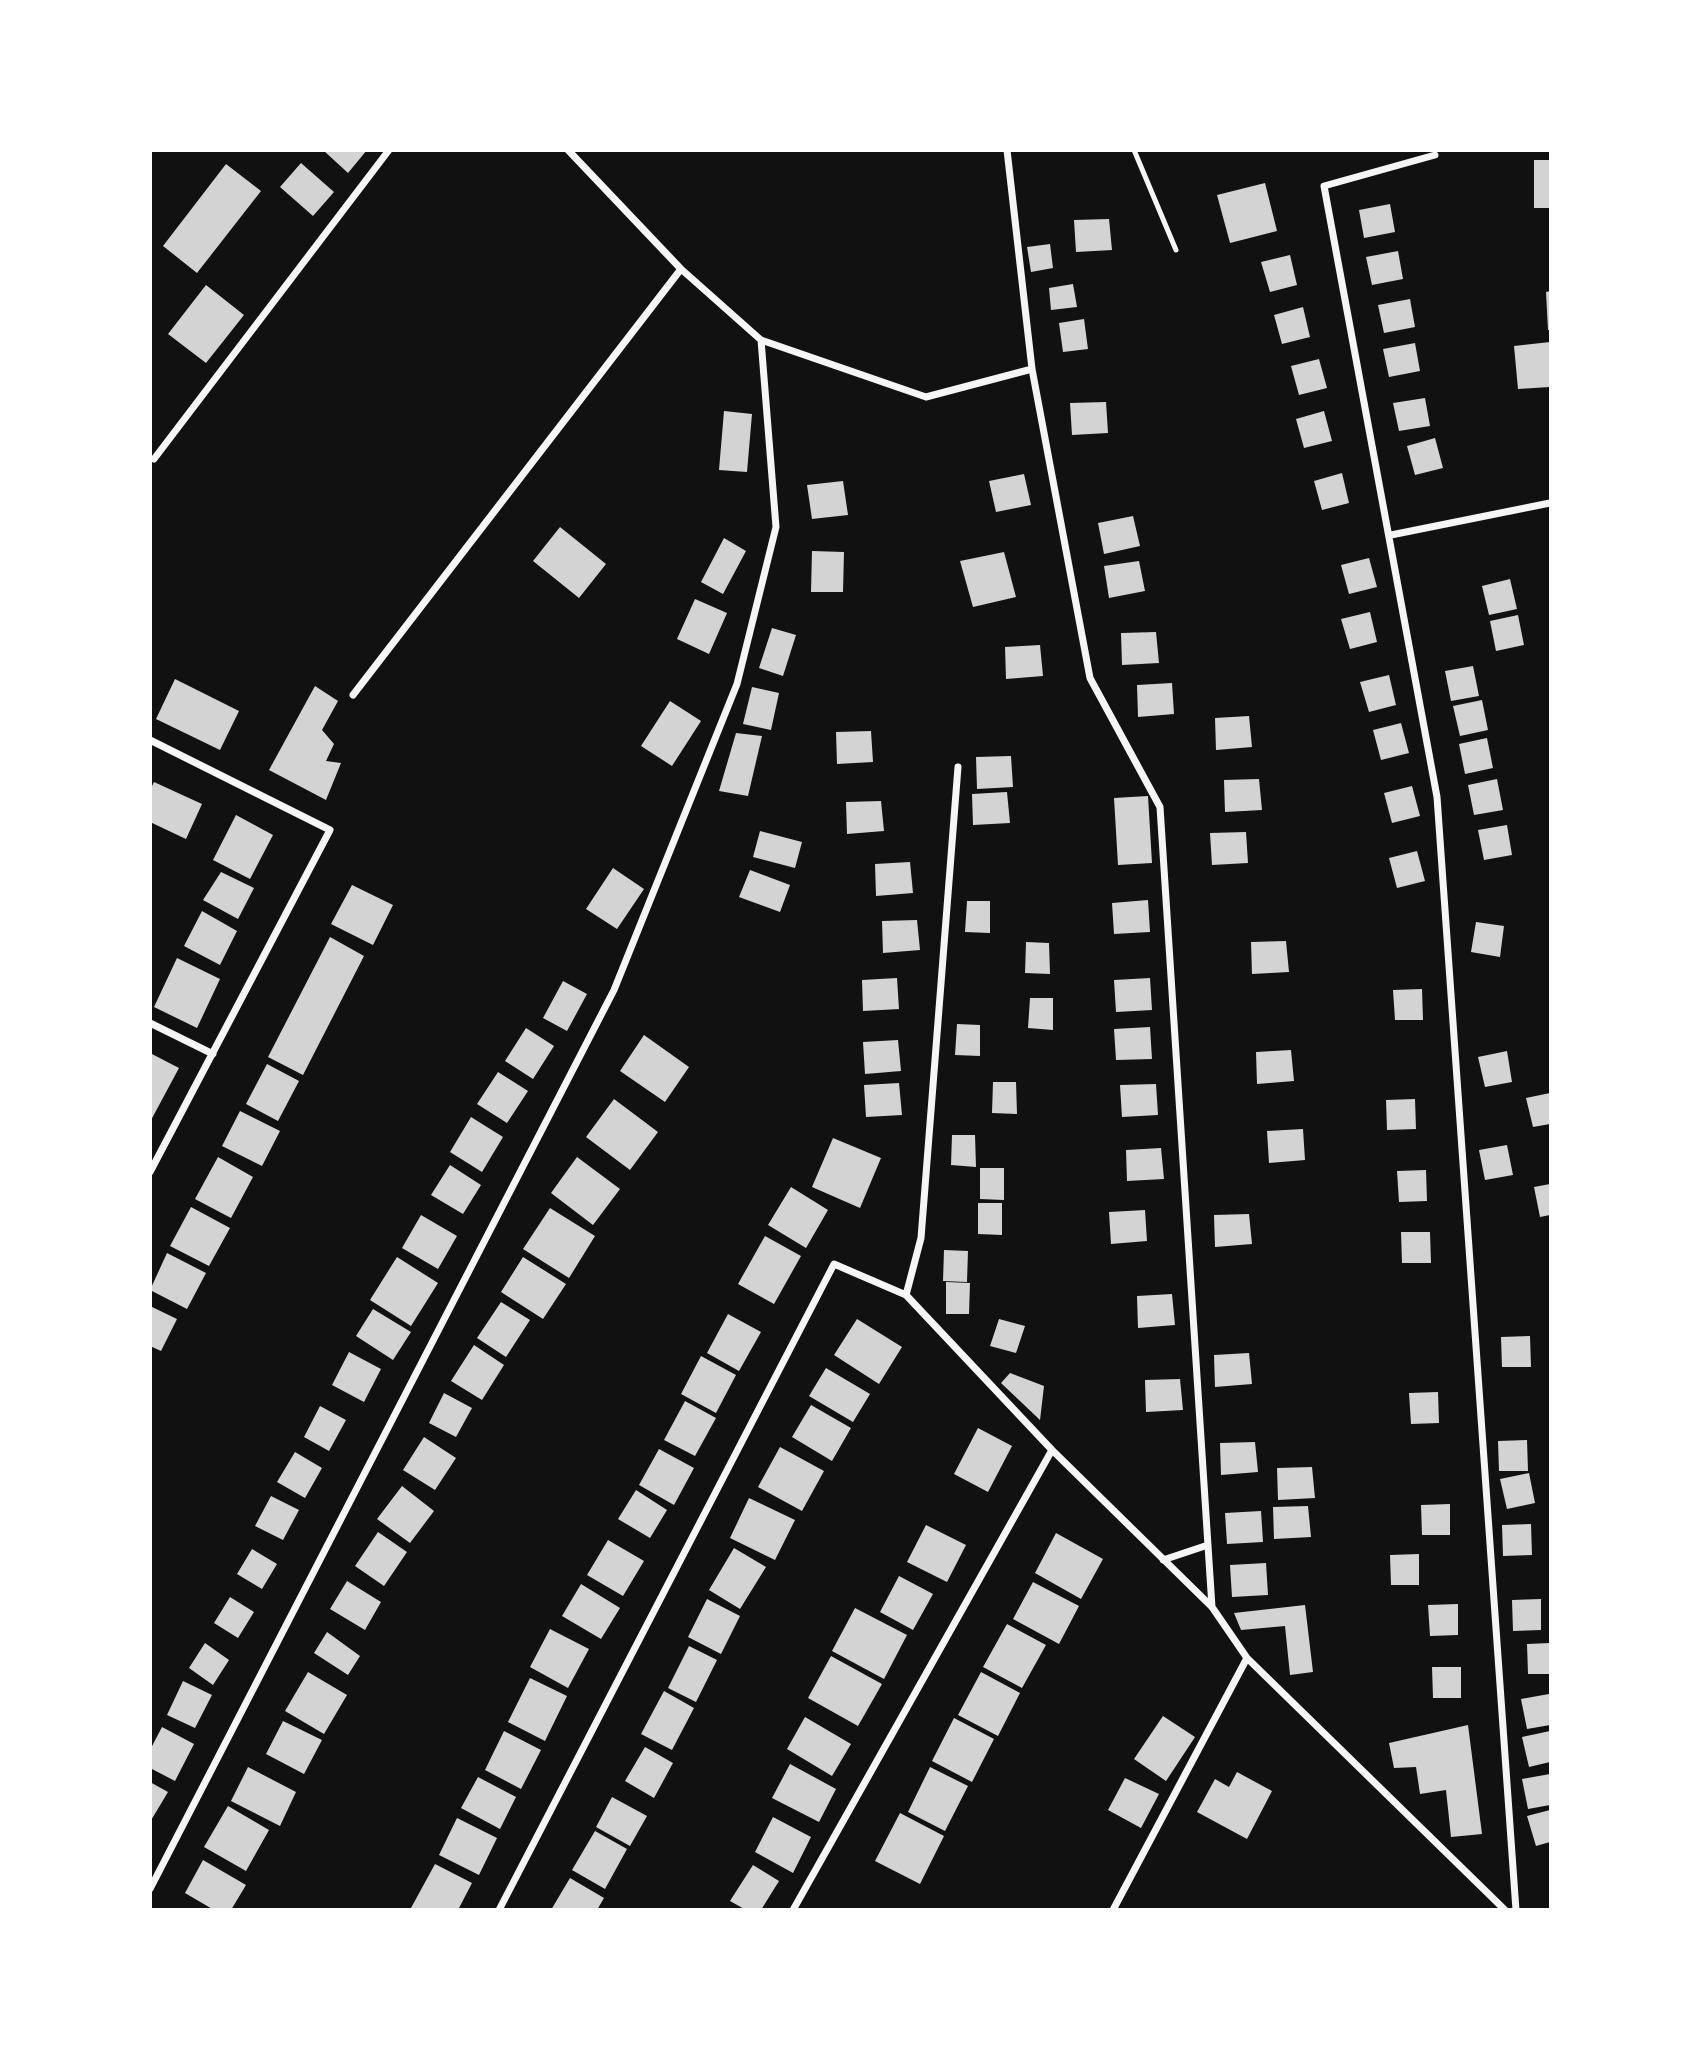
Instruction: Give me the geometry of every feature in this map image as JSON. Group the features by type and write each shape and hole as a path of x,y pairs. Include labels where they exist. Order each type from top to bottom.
{"street":[{"path":"154,459 390,150"},
{"path":"568,150 681,269 761,340 926,397 1032,369"},
{"path":"1007,150 1032,369 1090,678 1160,807 1212,1607"},
{"path":"1435,155 1324,186 1391,535 1437,797 1516,1909"},
{"path":"353,695 681,269"},
{"path":"150,1889 614,990 737,684 776,527 761,340"},
{"path":"1391,535 1550,503"},
{"path":"150,740 330,830 150,1172"},
{"path":"906,1295 921,1238 958,767"},
{"path":"150,1023 213,1054"},
{"path":"499,1909 834,1264 906,1295 1052,1450 1212,1607 1247,1658 1505,1909"},
{"path":"793,1909 1052,1450"},
{"path":"1163,1560 1208,1545"},
{"path":"1113,1909 1247,1658"}],"lane":[{"path":"1134,150 1176,250"}],"building":[{"path":"323,150 367,150 348,173"},
{"path":"1534,160 1550,160 1550,208 1534,208"},
{"path":"301,163 334,192 313,216 280,187"},
{"path":"226,164 261,191 197,273 163,246"},
{"path":"1265,183 1277,231 1230,243 1217,195"},
{"path":"1390,204 1395,232 1364,238 1359,210"},
{"path":"1109,219 1112,250 1076,252 1074,220"},
{"path":"1050,244 1053,268 1031,272 1027,247"},
{"path":"1398,251 1403,279 1372,285 1366,257"},
{"path":"1290,255 1297,285 1270,292 1261,262"},
{"path":"1073,284 1077,307 1051,310 1049,288"},
{"path":"206,285 244,315 206,363 168,334"},
{"path":"1550,291 1550,330 1548,330 1546,292"},
{"path":"1410,299 1415,327 1384,333 1378,305"},
{"path":"1303,307 1310,337 1282,344 1274,315"},
{"path":"1084,319 1088,349 1063,352 1059,323"},
{"path":"1550,342 1550,387 1518,389 1514,346"},
{"path":"1415,343 1420,371 1389,377 1383,349"},
{"path":"1319,359 1327,388 1299,395 1291,366"},
{"path":"1425,398 1430,426 1399,431 1393,403"},
{"path":"1106,402 1108,433 1072,435 1070,403"},
{"path":"724,411 752,414 747,472 719,470"},
{"path":"1324,411 1332,441 1304,448 1296,419"},
{"path":"1435,438 1443,468 1415,475 1407,446"},
{"path":"1342,473 1349,503 1322,510 1314,481"},
{"path":"1024,474 1031,505 996,512 989,481"},
{"path":"843,481 848,515 812,519 807,485"},
{"path":"1133,516 1140,546 1104,554 1098,523"},
{"path":"560,527 606,564 579,598 533,561"},
{"path":"724,538 746,551 723,594 701,582"},
{"path":"812,551 844,552 843,592 811,592"},
{"path":"1004,552 1016,597 973,607 960,561"},
{"path":"1369,558 1377,587 1349,594 1341,565"},
{"path":"1139,561 1145,591 1109,598 1104,566"},
{"path":"1510,579 1517,609 1489,615 1482,586"},
{"path":"695,599 727,613 709,654 677,639"},
{"path":"1370,612 1377,642 1350,649 1341,619"},
{"path":"1518,615 1524,645 1496,651 1490,621"},
{"path":"772,628 796,635 783,676 759,668"},
{"path":"1156,632 1159,663 1122,665 1121,633"},
{"path":"1040,645 1043,676 1006,679 1005,647"},
{"path":"1473,666 1479,696 1451,701 1445,671"},
{"path":"1389,675 1396,705 1369,712 1360,682"},
{"path":"175,679 239,711 220,750 156,719"},
{"path":"1172,683 1174,714 1138,717 1137,685"},
{"path":"315,686 338,701 322,730 334,744 326,761 341,763 326,800 269,770"},
{"path":"752,687 779,693 771,730 743,724"},
{"path":"1482,700 1488,730 1460,736 1453,706"},
{"path":"670,701 701,721 672,766 641,746"},
{"path":"1249,716 1252,747 1216,750 1215,718"},
{"path":"1401,723 1409,753 1381,760 1373,730"},
{"path":"871,731 873,762 837,764 836,732"},
{"path":"736,733 762,736 748,796 719,791"},
{"path":"1487,738 1493,768 1465,774 1459,744"},
{"path":"1011,756 1013,787 977,789 976,757"},
{"path":"1259,779 1262,810 1225,812 1224,780"},
{"path":"1497,779 1503,810 1474,815 1468,785"},
{"path":"154,782 202,804 186,839 150,822 150,790"},
{"path":"1412,786 1420,816 1392,823 1384,793"},
{"path":"1007,792 1010,823 973,825 972,794"},
{"path":"1148,796 1152,863 1118,865 1114,798"},
{"path":"881,801 884,831 847,834 846,802"},
{"path":"236,815 273,835 250,879 213,860"},
{"path":"1507,825 1512,855 1484,860 1478,830"},
{"path":"760,831 802,842 795,868 753,857"},
{"path":"1246,832 1248,863 1212,865 1210,833"},
{"path":"1417,851 1425,881 1397,888 1389,858"},
{"path":"910,862 913,893 876,896 875,864"},
{"path":"613,868 644,889 617,929 586,909"},
{"path":"750,870 790,885 780,912 739,897"},
{"path":"221,872 254,888 238,919 203,900"},
{"path":"352,885 393,905 373,945 331,924"},
{"path":"1148,900 1150,932 1114,934 1112,903"},
{"path":"967,901 990,901 990,933 965,932"},
{"path":"202,911 237,931 220,965 184,946"},
{"path":"917,920 920,950 883,953 882,921"},
{"path":"1476,922 1504,926 1500,957 1471,952"},
{"path":"330,937 364,956 303,1075 268,1057"},
{"path":"1286,941 1289,972 1252,974 1251,942"},
{"path":"1026,942 1049,943 1050,974 1025,973"},
{"path":"177,958 220,979 197,1028 154,1007"},
{"path":"897,978 899,1009 863,1011 862,980"},
{"path":"1150,978 1152,1010 1116,1012 1114,980"},
{"path":"563,981 587,994 567,1031 543,1018"},
{"path":"1422,989 1423,1020 1395,1020 1393,990"},
{"path":"1030,998 1053,998 1053,1030 1028,1028"},
{"path":"957,1024 980,1025 980,1056 955,1055"},
{"path":"1150,1027 1152,1059 1116,1060 1114,1029"},
{"path":"526,1028 554,1046 533,1079 505,1061"},
{"path":"644,1035 689,1067 665,1102 620,1071"},
{"path":"898,1040 901,1071 865,1074 863,1042"},
{"path":"1291,1050 1294,1081 1257,1084 1256,1052"},
{"path":"1507,1051 1512,1082 1485,1087 1478,1057"},
{"path":"150,1053 179,1068 150,1122"},
{"path":"267,1064 299,1081 278,1121 246,1104"},
{"path":"498,1072 528,1091 507,1123 477,1104"},
{"path":"993,1082 1016,1082 1017,1114 992,1113"},
{"path":"899,1083 902,1115 866,1117 864,1085"},
{"path":"1156,1084 1158,1115 1122,1117 1120,1085"},
{"path":"1550,1093 1550,1124 1533,1127 1526,1098"},
{"path":"614,1099 658,1132 630,1170 586,1137"},
{"path":"1415,1099 1416,1129 1387,1130 1386,1100"},
{"path":"240,1111 280,1131 262,1166 222,1146"},
{"path":"471,1117 503,1137 482,1172 450,1152"},
{"path":"1303,1129 1305,1160 1269,1163 1267,1131"},
{"path":"952,1135 975,1135 976,1167 951,1165"},
{"path":"833,1138 881,1158 860,1208 812,1187"},
{"path":"1507,1145 1513,1175 1485,1180 1479,1150"},
{"path":"1161,1148 1164,1179 1127,1181 1126,1150"},
{"path":"218,1157 253,1177 231,1218 195,1199"},
{"path":"577,1157 620,1189 593,1225 551,1193"},
{"path":"450,1165 481,1185 463,1214 431,1195"},
{"path":"980,1168 1004,1168 1004,1200 980,1199"},
{"path":"1426,1170 1427,1201 1399,1202 1397,1171"},
{"path":"1550,1184 1550,1215 1540,1217 1534,1187"},
{"path":"791,1187 828,1210 806,1248 768,1225"},
{"path":"978,1203 1002,1203 1002,1235 978,1234"},
{"path":"191,1207 230,1228 209,1266 170,1246"},
{"path":"550,1208 595,1236 569,1278 523,1249"},
{"path":"1145,1210 1147,1241 1111,1244 1109,1212"},
{"path":"1249,1214 1252,1244 1215,1247 1214,1215"},
{"path":"421,1215 457,1236 438,1269 402,1248"},
{"path":"1401,1232 1430,1232 1431,1263 1402,1263"},
{"path":"765,1236 801,1256 774,1304 738,1284"},
{"path":"944,1250 968,1251 967,1282 943,1281"},
{"path":"167,1253 206,1273 187,1309 150,1290"},
{"path":"397,1257 438,1283 411,1326 370,1300"},
{"path":"523,1257 566,1284 543,1319 501,1292"},
{"path":"946,1282 970,1283 969,1314 946,1314"},
{"path":"1172,1294 1175,1325 1138,1328 1137,1296"},
{"path":"501,1302 530,1320 506,1357 477,1338"},
{"path":"150,1306 177,1319 161,1351 150,1346"},
{"path":"373,1309 411,1332 393,1360 356,1336"},
{"path":"728,1314 761,1332 739,1371 707,1353"},
{"path":"857,1319 902,1347 879,1384 834,1355"},
{"path":"999,1319 1025,1326 1016,1353 990,1346"},
{"path":"1530,1336 1531,1367 1502,1367 1501,1337"},
{"path":"474,1345 504,1365 482,1400 451,1381"},
{"path":"349,1352 381,1369 364,1402 332,1385"},
{"path":"1249,1353 1252,1384 1215,1387 1214,1355"},
{"path":"701,1356 736,1375 716,1413 681,1394"},
{"path":"826,1368 870,1394 853,1422 809,1396"},
{"path":"1010,1373 1044,1386 1040,1420 1001,1383"},
{"path":"1180,1379 1183,1410 1146,1412 1145,1380"},
{"path":"1438,1392 1439,1423 1411,1424 1409,1393"},
{"path":"444,1393 472,1408 456,1437 429,1423"},
{"path":"685,1401 716,1418 695,1456 664,1440"},
{"path":"811,1405 851,1428 832,1461 792,1437"},
{"path":"320,1406 346,1420 329,1451 304,1437"},
{"path":"978,1428 1012,1446 988,1492 954,1474"},
{"path":"424,1437 456,1458 435,1490 403,1470"},
{"path":"1527,1440 1528,1471 1499,1471 1498,1441"},
{"path":"1255,1442 1258,1472 1221,1475 1220,1443"},
{"path":"780,1447 824,1471 802,1511 758,1487"},
{"path":"659,1449 694,1468 674,1505 639,1485"},
{"path":"295,1452 322,1468 305,1498 277,1482"},
{"path":"1312,1467 1315,1498 1278,1500 1277,1468"},
{"path":"1529,1473 1535,1503 1507,1509 1500,1479"},
{"path":"402,1486 434,1511 410,1543 377,1519"},
{"path":"636,1490 667,1510 650,1538 618,1519"},
{"path":"271,1496 299,1510 283,1540 255,1526"},
{"path":"749,1498 795,1520 775,1560 730,1538"},
{"path":"1450,1504 1450,1535 1422,1535 1421,1505"},
{"path":"1308,1506 1311,1537 1274,1539 1273,1507"},
{"path":"1261,1511 1263,1542 1227,1544 1225,1513"},
{"path":"1531,1524 1532,1555 1503,1556 1502,1525"},
{"path":"926,1525 966,1545 947,1582 907,1562"},
{"path":"378,1532 407,1552 384,1586 355,1566"},
{"path":"1056,1533 1103,1559 1081,1599 1035,1573"},
{"path":"608,1540 644,1561 623,1596 587,1575"},
{"path":"734,1548 766,1567 740,1609 709,1590"},
{"path":"252,1549 277,1564 262,1589 237,1574"},
{"path":"1419,1554 1419,1585 1391,1585 1390,1555"},
{"path":"1266,1563 1268,1595 1232,1597 1230,1565"},
{"path":"899,1576 933,1594 913,1630 880,1612"},
{"path":"347,1581 381,1602 365,1630 330,1609"},
{"path":"1033,1582 1079,1606 1059,1644 1013,1619"},
{"path":"581,1584 620,1608 601,1639 562,1616"},
{"path":"230,1597 254,1612 238,1638 214,1623"},
{"path":"707,1599 740,1616 721,1654 688,1637"},
{"path":"1541,1599 1541,1630 1513,1631 1512,1600"},
{"path":"1458,1604 1458,1635 1430,1636 1428,1605"},
{"path":"1305,1605 1313,1672 1290,1675 1285,1626 1241,1630 1234,1613"},
{"path":"855,1608 907,1635 884,1679 832,1651"},
{"path":"1007,1624 1046,1645 1022,1688 983,1667"},
{"path":"550,1629 589,1649 568,1688 530,1667"},
{"path":"327,1632 360,1656 348,1675 314,1653"},
{"path":"205,1643 229,1660 213,1685 189,1668"},
{"path":"1550,1643 1550,1674 1528,1674 1527,1644"},
{"path":"689,1646 717,1660 696,1702 668,1688"},
{"path":"831,1656 882,1684 858,1726 808,1698"},
{"path":"1432,1667 1461,1667 1461,1698 1433,1698"},
{"path":"308,1672 347,1695 324,1734 285,1711"},
{"path":"981,1672 1020,1693 998,1736 958,1715"},
{"path":"530,1678 567,1696 545,1741 508,1722"},
{"path":"183,1681 212,1695 195,1728 167,1715"},
{"path":"664,1691 694,1708 672,1750 641,1734"},
{"path":"1549,1694 1550,1725 1527,1729 1521,1699"},
{"path":"1163,1716 1195,1737 1166,1781 1134,1759"},
{"path":"805,1717 851,1744 832,1776 787,1749"},
{"path":"954,1718 994,1739 972,1782 932,1761"},
{"path":"283,1721 322,1740 304,1774 266,1754"},
{"path":"1468,1725 1482,1834 1451,1837 1446,1790 1420,1794 1416,1767 1394,1768 1389,1743"},
{"path":"162,1727 194,1744 175,1781 150,1768 150,1750"},
{"path":"504,1731 541,1750 521,1789 485,1770"},
{"path":"1550,1731 1550,1762 1529,1767 1522,1737"},
{"path":"645,1747 673,1763 654,1798 625,1781"},
{"path":"790,1764 836,1789 819,1822 772,1798"},
{"path":"248,1767 296,1792 280,1826 231,1801"},
{"path":"930,1767 968,1786 945,1831 908,1812"},
{"path":"1237,1772 1272,1791 1247,1839 1197,1812 1215,1779 1229,1787"},
{"path":"1550,1774 1550,1805 1528,1809 1522,1779"},
{"path":"478,1777 516,1797 500,1829 461,1808"},
{"path":"1125,1778 1159,1794 1141,1828 1108,1810"},
{"path":"150,1782 168,1792 150,1822"},
{"path":"612,1797 647,1816 630,1846 596,1827"},
{"path":"228,1806 269,1830 246,1871 204,1847"},
{"path":"1550,1810 1550,1842 1536,1846 1527,1816"},
{"path":"900,1813 944,1836 920,1884 875,1861"},
{"path":"773,1817 811,1837 793,1873 755,1852"},
{"path":"457,1818 497,1838 479,1875 439,1855"},
{"path":"595,1831 627,1849 605,1889 572,1870"},
{"path":"203,1860 246,1885 231,1910 214,1910 185,1893"},
{"path":"435,1864 472,1883 458,1910 411,1908"},
{"path":"753,1865 779,1881 761,1910 746,1910 730,1901"},
{"path":"570,1878 604,1898 597,1910 551,1910"}]}
